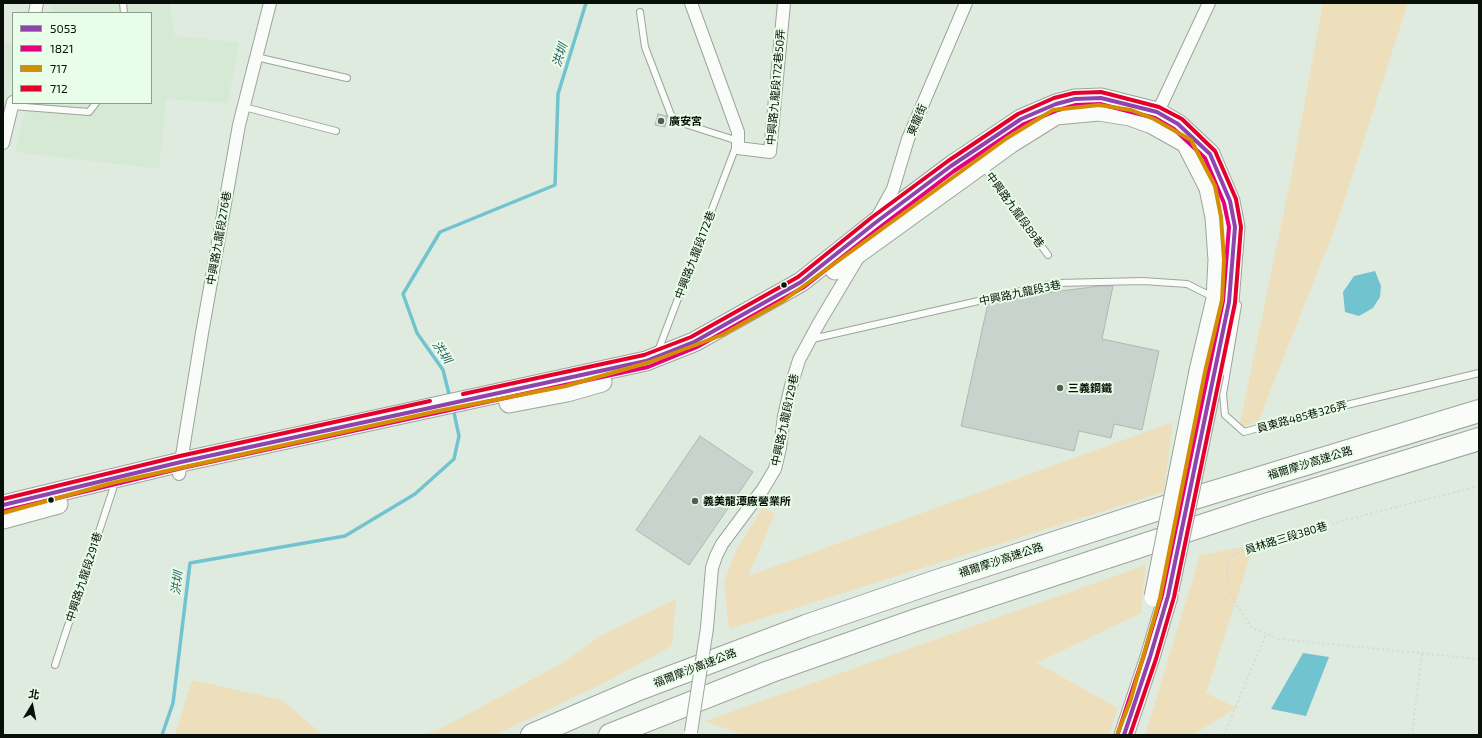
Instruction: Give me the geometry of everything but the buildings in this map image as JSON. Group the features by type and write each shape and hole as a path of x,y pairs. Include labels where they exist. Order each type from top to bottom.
{"highway":[{"name":"福爾摩沙高速公路","path":"532,735 639,689 806,626 934,582 1168,506 1479,411"},
{"path":"610,735 769,672 916,620 1255,508 1479,439"}],"main road":[{"path":"3,504 180,468 435,412 466,406 567,392 725,340 786,306 952,166 1021,119 1056,104 1075,99 1102,98 1154,118 1186,143 1209,188 1216,224 1218,260 1223,300 1161,596 1150,657 1124,735"},
{"path":"654,363 801,282 1056,115 1098,111 1154,118"},
{"path":"3,519 113,490 180,468"},
{"path":"1111,735 1161,596"}],"street":[{"name":"中興路九龍段276巷","path":"180,468 239,125 270,3"},
{"path":"691,3 738,132 738,141"},
{"name":"中興路九龍段172巷50弄","path":"738,141 738,148 770,152 784,3"},
{"name":"東龍街","path":"869,237 892,189 908,139 966,3"},
{"path":"1154,118 1209,3"},
{"path":"3,143 12,104"},
{"name":"中興路九龍段129巷","path":"690,734 707,628 712,568 716,556 722,544 763,489 775,469 780,448 784,416 799,360 869,237"}],"lane":[{"path":"640,12 645,47 671,115 685,124 738,141"},
{"path":"256,57 347,78"},
{"path":"12,104 89,112 95,104"},
{"path":"244,107 336,131"},
{"name":"中興路九龍段172巷","path":"654,363 738,141"},
{"name":"中興路九龍段89巷","path":"982,164 1048,255"},
{"name":"中興路九龍段3巷","path":"810,339 1057,283 1143,281 1187,284 1223,300"},
{"name":"員東路485巷326弄","path":"1223,300 1238,305 1223,394 1225,415 1244,432 1305,415 1479,373"},
{"name":"中興路九龍段291巷","path":"55,665 113,490"}],"path":[{"name":"員林路三段380巷","path":"1479,486 1295,533 1234,554 1227,565 1227,582 1236,605 1252,628 1278,639 1479,659"},
{"path":"1224,735 1266,634"},
{"path":"1412,735 1422,654"}],"shaded area":[{"path":"52,3 170,3 175,36 239,42 228,103 166,99 159,169 15,152 27,104 152,104 152,12 50,12"},
{"path":"1323,3 1408,3 1336,226 1258,422 1239,428 1292,172"},
{"path":"3,43 12,44 12,74 3,114"},
{"path":"1173,422 1164,492 729,629 724,582 736,550 763,507 775,514 748,576"},
{"path":"1254,545 1206,693 1237,708 1192,735 1145,735 1200,555"},
{"path":"1146,565 1141,613 1037,663 1118,708 1109,735 817,735 813,733 804,735 743,735 705,721"},
{"path":"676,599 672,646 604,683 495,735 421,735 438,730 559,665 602,635"},
{"path":"192,680 282,700 323,735 175,735"}],"water":[{"path":"1375,271 1381,286 1380,297 1373,308 1359,316 1345,312 1343,292 1354,276"},
{"path":"1303,653 1329,657 1306,716 1271,709"}],"waterway":[{"name":"洪圳","path":"450,398 443,370 417,333 403,294 440,232 555,185 558,94 586,3"},
{"name":"洪圳","path":"162,735 173,703 190,563 345,536 415,494 454,459 459,436 453,408"}],"transit line":[{"name":"712","path":"463,394 644,355 691,337 798,277 871,218 948,161 1018,114 1054,98 1074,93 1101,92 1159,107 1182,119 1215,151 1236,199 1241,227 1235,303 1174,597 1156,659 1130,735"},
{"name":"5053","path":"3,505 181,462 646,361 694,342 801,282 875,223 951,166 1021,119 1056,104 1075,99 1101,98 1157,112 1178,124 1210,154 1230,201 1235,227 1229,302 1168,596 1150,657 1124,735"},
{"name":"1821","path":"4,511 182,468 648,367 697,347 804,287 954,171 1024,124 1058,110 1076,105 1100,104 1155,118 1174,129 1205,158 1224,203 1229,227 1223,301 1162,595 1118,733"},
{"name":"717","path":"3,513 112,483 438,411 566,386 650,362 722,335 783,301 1007,138 1053,110 1099,105 1131,110 1154,119 1191,140 1215,186 1221,217 1224,260 1222,300 1205,372 1160,598 1130,702 1117,735"},
{"name":"712","path":"3,499 180,456 430,401"}],"place":[{"name":"廣安宮","path":"661,121"},
{"name":"三義鋼鐵","path":"1060,388"},
{"name":"義美龍潭廠營業所","path":"695,501"}]}
